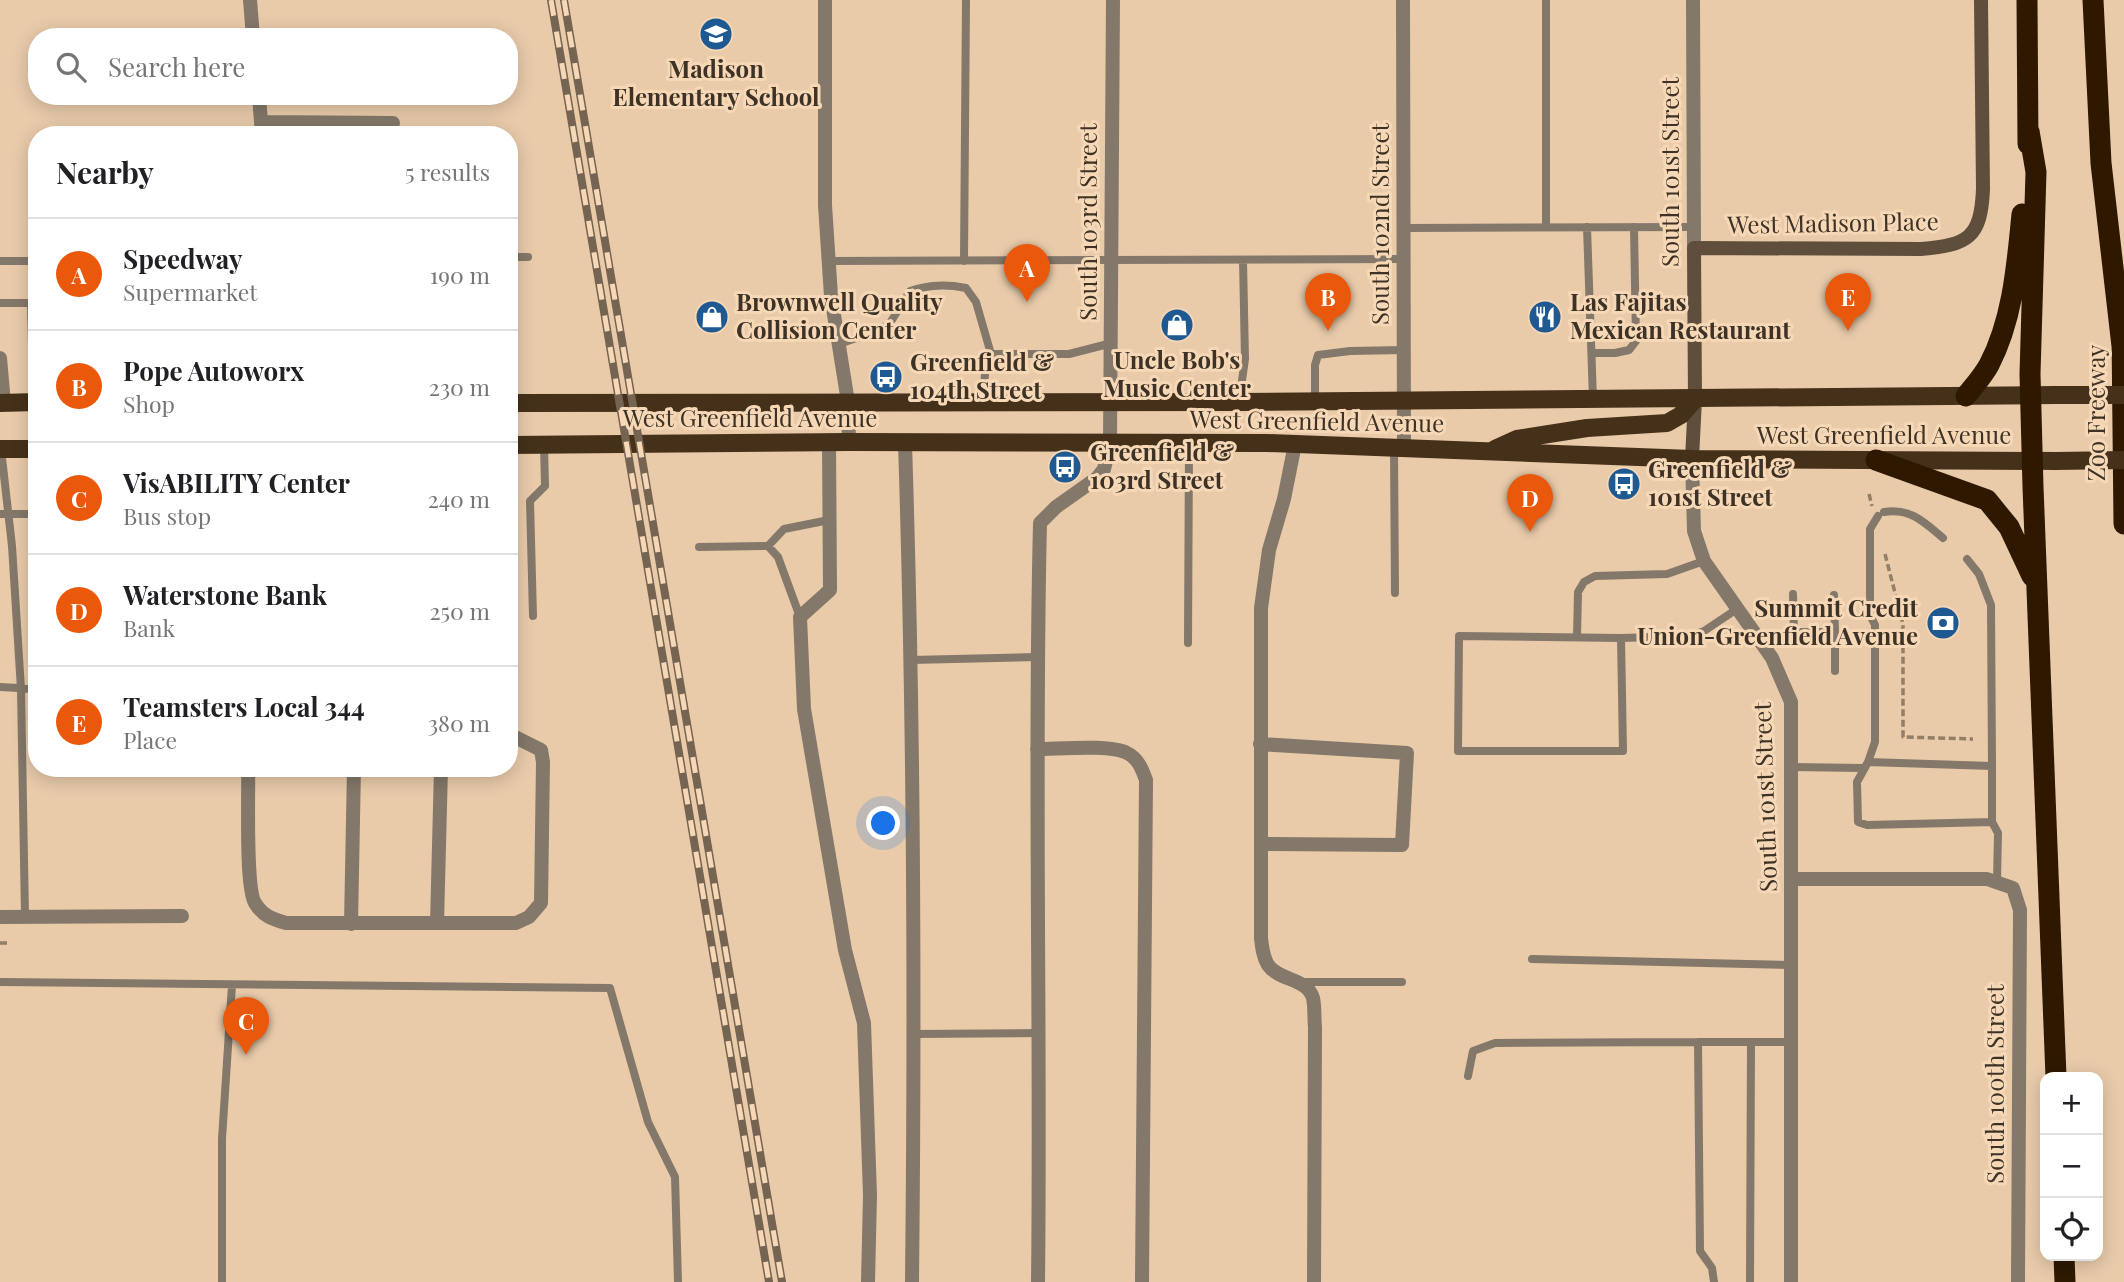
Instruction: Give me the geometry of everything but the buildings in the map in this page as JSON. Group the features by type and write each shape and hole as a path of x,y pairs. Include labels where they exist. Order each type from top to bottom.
{"highway":[{"path":"1966,396 1990,364 2016,282 2029,131 2027,0"},
{"path":"2093,0 2101,163 2122,346"},
{"path":"2029,131 2036,172 2030,395 2056,1072"},
{"name":"Zoo Freeway","path":"2124,302 2124,524"},
{"path":"1876,460 1987,500 2009,527 2036,584"},
{"path":"2064,1261 2065,1282"}],"main road":[{"name":"West Greenfield Avenue","path":"518,403 1239,402 2124,395"},
{"path":"1491,450 1517,439 1587,428 1667,424 1681,415 1695,398"},
{"path":"2,403 28,402"},
{"name":"West Greenfield Avenue","path":"518,445 829,442 1296,444 1692,459 2124,460"},
{"path":"1,449 28,449"}],"street":[{"path":"250,0 252,28"},
{"path":"825,0 825,205 831,296 848,402 849,442"},
{"name":"South 103rd Street","path":"1037,657 1040,523 1056,507 1097,478 1104,469 1110,444 1113,0"},
{"name":"South 102nd Street","path":"1399,447 1403,401 1403,0"},
{"name":"South 101st Street","path":"1693,0 1694,531 1704,561 1772,659 1791,702 1791,1282"},
{"name":"West Madison Place","path":"1694,248 1921,249 1950,245 1970,235 1977,227 1982,207 1981,0"},
{"path":"260,105 262,126"},
{"path":"328,126 393,123"},
{"path":"0,358 2,403"},
{"path":"829,442 830,590 800,617 804,709 845,950 864,1023 870,1195 868,1282"},
{"path":"905,443 911,660 914,1034 912,1282"},
{"path":"1296,444 1269,550 1261,608 1261,937 1263,954 1269,967 1283,977 1299,982 1312,996 1315,1027 1314,1282"},
{"path":"1037,657 1040,1033 1038,1282"},
{"path":"248,777 253,901 266,917 286,923 516,923 529,917 541,903 543,762 541,750 518,738"},
{"path":"1260,744 1407,753 1402,845 1261,844"},
{"path":"1037,749 1114,748 1128,753 1140,764 1146,780 1142,1282"},
{"path":"351,924 354,777"},
{"path":"437,923 441,777"},
{"path":"1792,879 1987,879 1997,882"},
{"name":"South 100th Street","path":"1997,882 2013,888 2020,910 2018,1282"},
{"path":"0,917 182,916"}],"lane":[{"path":"964,261 966,0"},
{"path":"1546,0 1546,227"},
{"path":"1587,227 1593,400"},
{"path":"1592,352 1615,354 1629,350 1636,341 1634,227"},
{"path":"1404,228 1693,227"},
{"path":"518,257 528,257"},
{"path":"829,261 1404,258"},
{"path":"1239,402 1245,359 1243,260"},
{"path":"0,261 28,261"},
{"path":"839,344 880,330 890,323 910,290 930,285 951,285 966,288 976,302 991,354"},
{"path":"0,303 28,303"},
{"path":"983,402 986,359 991,354 1069,354 1112,343"},
{"path":"1315,401 1315,365 1318,355 1350,351 1403,350"},
{"path":"1188,643 1189,443"},
{"path":"533,616 530,500 545,486 544,444"},
{"path":"1395,593 1399,447"},
{"path":"1,449 4,514 20,689 24,916"},
{"path":"1943,538 1912,513 1901,510 1879,515 1870,529 1870,615 1875,625 1875,742 1857,782 1857,822 1867,825 1992,822"},
{"path":"4,514 28,514"},
{"path":"699,547 768,546 784,529 829,520"},
{"path":"768,546 778,557 800,617"},
{"path":"1967,559 1979,574 1990,605 1992,822 1998,833 1997,882"},
{"path":"1577,637 1578,592 1584,582 1595,576 1667,574 1704,561"},
{"path":"1793,594 1794,632"},
{"path":"1834,595 1835,671"},
{"path":"1621,638 1623,751 1458,751 1459,636 1690,636 1704,631 1737,609"},
{"path":"1764,647 1794,632 1835,632"},
{"path":"911,660 1037,657"},
{"path":"0,687 28,689"},
{"path":"1791,767 1992,766"},
{"path":"1532,959 1792,965"},
{"path":"0,982 610,988 648,1122 676,1177 678,1282"},
{"path":"1299,982 1402,982"},
{"path":"222,1282 222,1139 232,985"},
{"path":"914,1034 1040,1033"},
{"path":"1698,1042 1700,1251 1712,1268 1714,1282"},
{"path":"1750,1282 1751,1042"},
{"path":"1468,1076 1473,1051 1495,1043 1792,1042"}],"path":[{"path":"1869,494 1879,515 1903,624 1903,737 1973,739"},
{"path":"0,943 8,943"}],"railway":[{"path":"551,0 769,1282"},
{"path":"564,0 782,1282"}],"place":[{"name":"Madison Elementary School","path":"716,34"},
{"name":"Speedway","path":"1027,302"},
{"name":"Brownwell Quality Collision Center","path":"712,317"},
{"name":"Las Fajitas Mexican Restaurant","path":"1545,317"},
{"name":"Uncle Bob's Music Center","path":"1177,325"},
{"name":"Pope Autoworx","path":"1328,331"},
{"name":"Teamsters Local 344","path":"1848,331"},
{"name":"Greenfield & 104th Street","path":"886,377"},
{"name":"Greenfield & 103rd Street","path":"1065,467"},
{"name":"Greenfield & 101st Street","path":"1624,484"},
{"name":"Waterstone Bank","path":"1530,532"},
{"name":"Summit Credit Union-Greenfield Avenue","path":"1943,623"},
{"name":"VisABILITY Center","path":"246,1055"}]}
